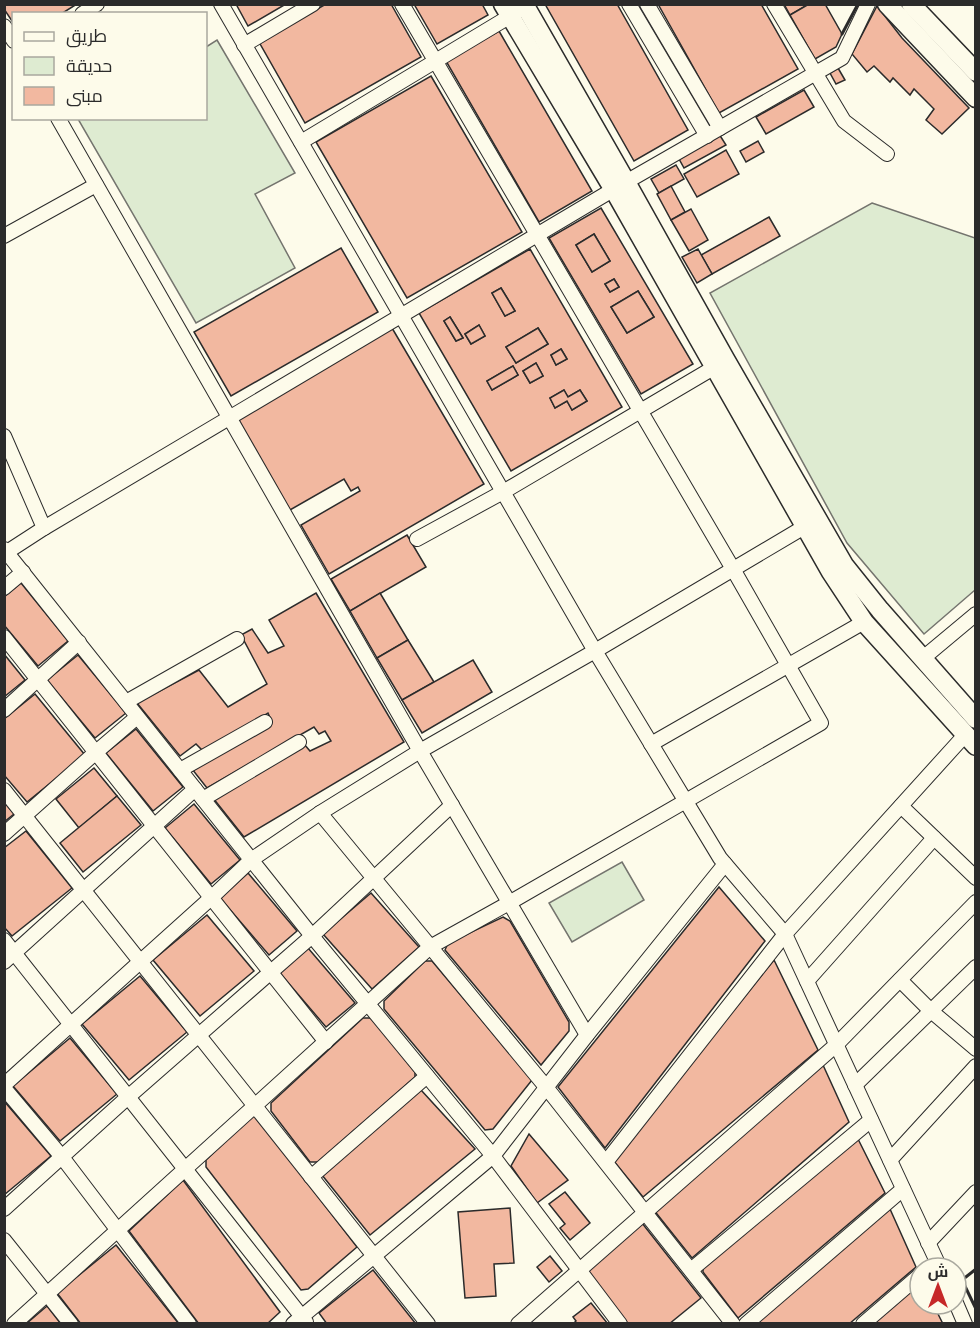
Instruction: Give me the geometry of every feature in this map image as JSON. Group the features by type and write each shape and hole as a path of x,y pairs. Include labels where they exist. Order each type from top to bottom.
{"main road":[{"path":"887,4 975,98"},
{"path":"911,4 975,72"},
{"path":"518,7 620,186 725,359 811,523 831,572 864,622 970,741"},
{"path":"620,186 715,367 811,523 922,659 975,719"}],"street":[{"path":"220,4 595,651 685,801 725,864 785,934 890,1160 931,1256"},
{"path":"244,45 313,4"},
{"path":"14,1323 430,946 821,723 402,4"},
{"path":"629,4 707,136"},
{"path":"647,4 720,128"},
{"path":"774,4 844,121 887,154"},
{"path":"620,1323 493,1156 312,936 6,550 842,57 868,4"},
{"path":"301,142 435,61 518,7"},
{"path":"59,120 420,751 587,1035"},
{"path":"4,236 96,185"},
{"path":"417,539 503,492 715,367"},
{"path":"4,436 9,461 44,528"},
{"path":"189,1323 62,1157 4,1086 251,860 320,813 420,751 811,523"},
{"path":"4,588 23,572"},
{"path":"922,659 975,614"},
{"path":"651,744 864,622"},
{"path":"4,638 326,1042"},
{"path":"126,702 237,639"},
{"path":"4,710 80,642"},
{"path":"4,834 137,717"},
{"path":"180,770 265,722"},
{"path":"606,1162 785,934 901,806 970,741"},
{"path":"10,957 154,827 199,794 299,742"},
{"path":"4,789 428,1323"},
{"path":"4,1209 312,936 452,805"},
{"path":"901,806 975,878"},
{"path":"320,813 546,1087 733,1323"},
{"path":"807,981 934,838"},
{"path":"4,940 10,957 71,1024 301,1321 373,1256 493,1156 725,864"},
{"path":"518,1323 836,1045 975,902"},
{"path":"855,1085 975,967"},
{"path":"900,980 931,1011 975,1049"},
{"path":"890,1160 975,1066"},
{"path":"311,1177 427,1076"},
{"path":"691,1270 871,1120"},
{"path":"746,1323 903,1189"},
{"path":"928,1244 975,1192"},
{"path":"4,1240 71,1323"},
{"path":"863,1323 908,1285"}],"green space":[{"path":"217,40 295,173 255,194 295,268 196,323 79,120 207,120 207,46"},
{"path":"872,203 975,238 975,590 924,634 847,543 710,293"},
{"path":"622,862 644,900 572,942 549,903"}],"building":[{"path":"4,4 77,4 64,12 12,12 12,21 4,9"},
{"path":"236,4 286,4 248,26"},
{"path":"326,4 391,4 421,57 305,123 259,42"},
{"path":"414,4 482,4 488,15 437,44"},
{"path":"545,4 617,4 688,130 634,161"},
{"path":"658,4 761,4 798,69 719,113"},
{"path":"784,4 809,4 790,15"},
{"path":"809,4 825,4 842,34 836,47 815,59 790,15"},
{"path":"877,6 902,38 969,108 942,134 926,120 934,109 914,89 910,95 893,78 890,82 874,66 867,72 852,54"},
{"path":"499,31 592,191 539,222 446,61"},
{"path":"838,68 845,80 836,84 830,73"},
{"path":"431,76 522,232 407,298 316,142"},
{"path":"804,90 814,107 766,134 756,117"},
{"path":"719,134 726,145 684,168 678,157"},
{"path":"758,141 764,152 746,162 740,151"},
{"path":"726,150 739,174 697,197 684,174"},
{"path":"676,165 684,179 659,193 651,179"},
{"path":"671,186 685,212 671,220 657,194"},
{"path":"601,208 693,364 641,394 549,238","holes":["594,234 610,261 592,272 576,245","614,279 619,287 610,292 605,284","638,291 654,317 627,333 611,307"]},
{"path":"691,209 708,240 689,251 671,220"},
{"path":"769,217 780,236 712,274 701,255"},
{"path":"594,234 610,261 592,272 576,245"},
{"path":"341,248 378,312 231,396 194,332"},
{"path":"530,249 622,407 511,471 419,313","holes":["501,288 515,311 505,316 492,293","450,317 463,338 456,341 444,321","479,325 485,336 471,344 465,334","538,328 548,344 516,363 506,347","561,349 567,359 556,365 551,355","536,363 543,376 530,383 523,371","513,366 518,375 492,390 487,381","564,390 568,397 580,390 587,401 572,410 567,401 555,408 550,398"]},
{"path":"698,249 712,274 697,283 682,257"},
{"path":"614,279 619,287 610,292 605,284"},
{"path":"501,288 515,311 505,316 492,293"},
{"path":"638,291 654,317 627,333 611,307"},
{"path":"450,317 463,338 456,341 444,321"},
{"path":"479,325 485,336 471,344 465,334"},
{"path":"392,328 484,484 329,574 301,525 360,491 358,487 351,491 344,479 290,510 237,418"},
{"path":"538,328 548,344 516,363 506,347"},
{"path":"561,349 567,359 556,365 551,355"},
{"path":"536,363 543,376 530,383 523,371"},
{"path":"513,366 518,375 492,390 487,381"},
{"path":"564,390 568,397 580,390 587,401 572,410 567,401 555,408 550,398"},
{"path":"407,535 426,567 350,611 331,579"},
{"path":"21,583 68,641 38,666 4,625 4,597"},
{"path":"316,593 404,742 244,837 213,798 304,744 310,751 331,741 325,731 319,734 314,727 207,788 192,769 272,722 268,713 204,752 196,744 180,756 137,703 199,670 228,707 267,684 241,635 252,629 268,653 284,646 269,620"},
{"path":"380,593 408,640 377,658 350,611"},
{"path":"408,640 434,682 402,700 377,658"},
{"path":"4,654 25,680 4,697"},
{"path":"78,655 126,713 95,738 47,680"},
{"path":"473,660 492,692 422,733 402,700"},
{"path":"35,694 85,755 27,802 4,775 4,719"},
{"path":"136,729 183,787 153,811 106,753"},
{"path":"94,768 117,796 79,828 56,799"},
{"path":"117,796 141,825 83,872 60,843"},
{"path":"4,802 14,814 4,822"},
{"path":"194,804 240,860 211,884 165,828"},
{"path":"26,831 72,888 12,936 4,927 4,848"},
{"path":"248,873 297,931 269,955 220,898"},
{"path":"719,887 765,941 605,1148 558,1087"},
{"path":"371,893 419,947 372,989 323,934"},
{"path":"207,915 254,971 200,1016 153,960"},
{"path":"503,917 510,921 569,1022 569,1031 541,1065 445,950 448,943"},
{"path":"308,948 355,1003 326,1027 279,972"},
{"path":"774,960 818,1050 643,1197 613,1160"},
{"path":"425,961 432,961 532,1080 493,1129 485,1130 384,1009 384,1001"},
{"path":"140,976 187,1032 129,1080 82,1024"},
{"path":"363,1018 372,1018 415,1072 415,1077 318,1162 310,1162 271,1111 271,1103"},
{"path":"70,1038 117,1094 60,1141 13,1086"},
{"path":"823,1065 849,1122 692,1258 653,1209"},
{"path":"421,1090 475,1149 370,1235 322,1175"},
{"path":"4,1101 51,1156 4,1195"},
{"path":"254,1114 357,1247 308,1289 301,1290 206,1167 206,1160"},
{"path":"529,1134 568,1180 537,1203 511,1166"},
{"path":"856,1135 885,1193 738,1318 703,1272 703,1266"},
{"path":"183,1180 280,1312 267,1324 199,1324 129,1231"},
{"path":"565,1192 590,1223 570,1240 560,1228 565,1224 549,1204"},
{"path":"510,1208 514,1263 494,1264 496,1296 465,1298 458,1212"},
{"path":"890,1209 911,1256 908,1256 908,1274 849,1324 752,1324"},
{"path":"642,1223 701,1298 669,1324 625,1324 582,1269"},
{"path":"116,1245 179,1324 81,1324 57,1293"},
{"path":"550,1256 562,1271 549,1282 537,1267"},
{"path":"373,1270 416,1324 327,1324 319,1313"},
{"path":"908,1292 908,1316 939,1316 943,1324 872,1324"},
{"path":"591,1303 608,1324 573,1324 576,1321 573,1317"},
{"path":"47,1306 61,1324 26,1324"}],"wall":[{"path":"842,34 858,4"},
{"path":"976,1269 962,1280 976,1309"}]}
